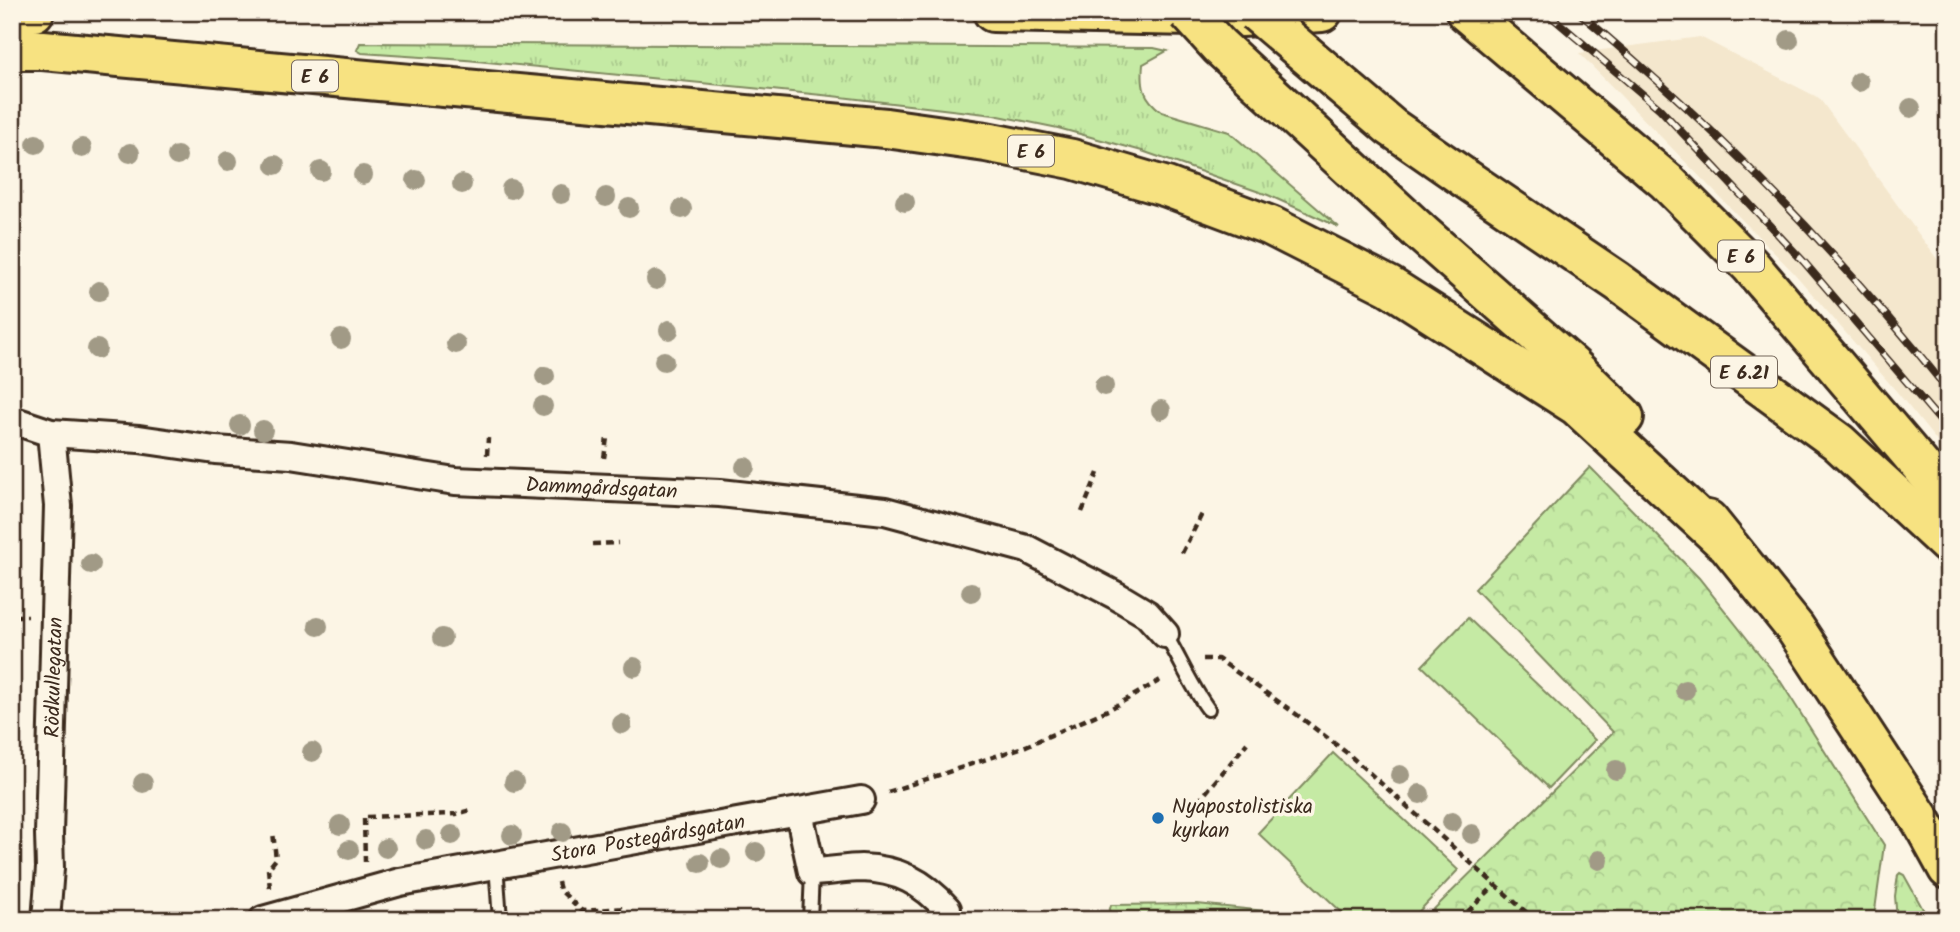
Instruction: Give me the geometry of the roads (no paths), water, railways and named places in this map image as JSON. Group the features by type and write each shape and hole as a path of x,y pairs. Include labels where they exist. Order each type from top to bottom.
{"highway":[{"path":"12,13 34,12"},
{"path":"993,12 1242,17 1322,12"},
{"path":"1188,12 1219,46 1418,230 1572,366 1650,442 1722,540 1795,628 1895,779 1948,869"},
{"name":"E 6.21","path":"1256,12 1391,127 1673,321 1838,442 1948,544"},
{"name":"E 6","path":"1466,12 1666,181 1750,265 1948,498"},
{"name":"E 6","path":"12,50 43,50 886,128 986,142 1084,163 1167,187 1271,226 1389,286 1577,406 1722,540"}],"street":[{"name":"Dammgårdsgatan","path":"12,421 51,433 291,455 455,481 720,494 885,511 1027,550 1147,614 1166,634"},
{"name":"Rödkullegatan","path":"46,920 50,868 58,506 51,433"},
{"name":"Stora Postegårdsgatan","path":"267,908 496,864 861,800"},
{"path":"799,812 812,872 861,868 887,871 910,878 930,890 947,909"}],"lane":[{"path":"1166,634 1185,667 1195,692 1208,709"},
{"path":"496,864 500,920"},
{"path":"810,920 812,872"}],"railway":[{"path":"1546,12 1660,109 1804,262 1948,430"},
{"path":"1578,12 1678,99 1773,192 1863,289 1948,390"}],"place":[{"name":"Nyapostolistiska kyrkan","path":"1158,818"}]}
